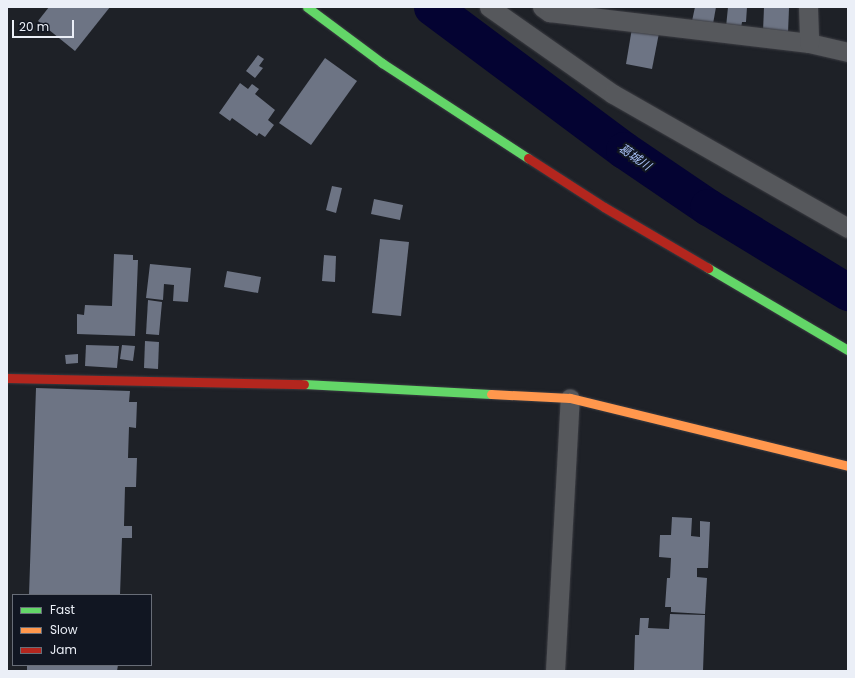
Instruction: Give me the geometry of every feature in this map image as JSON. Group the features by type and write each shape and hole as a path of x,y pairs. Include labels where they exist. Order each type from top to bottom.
{"street":[{"path":"307,7 382,63 604,208 848,350"},
{"path":"489,7 613,94 848,228"},
{"path":"542,7 549,12 809,43 848,52"},
{"path":"808,7 809,43"},
{"path":"7,378 337,385 570,398 848,466"},
{"path":"556,671 570,398"}],"building":[{"path":"49,7 110,7 75,51 38,21"},
{"path":"695,7 716,7 713,24 692,21"},
{"path":"728,7 747,7 746,22 742,22 741,28 726,27"},
{"path":"764,7 789,8 788,33 763,32"},
{"path":"632,28 659,33 652,69 626,64"},
{"path":"258,55 264,59 259,66 263,68 255,78 246,71"},
{"path":"325,58 357,81 311,145 279,123"},
{"path":"240,83 248,89 252,84 259,89 255,94 275,110 268,120 274,125 265,137 259,133 257,136 232,118 230,121 219,113"},
{"path":"332,186 342,188 336,213 326,210"},
{"path":"374,199 403,205 400,220 371,214"},
{"path":"380,239 409,242 401,316 372,313"},
{"path":"114,254 133,255 133,260 138,260 135,336 77,334 77,314 84,315 85,305 112,306"},
{"path":"324,255 336,256 335,282 322,281"},
{"path":"150,264 191,268 188,302 173,301 174,285 164,284 163,300 146,298"},
{"path":"227,271 261,277 258,293 224,287"},
{"path":"148,300 162,302 159,335 146,334"},
{"path":"145,341 159,342 158,369 144,368"},
{"path":"86,345 119,346 117,368 85,366"},
{"path":"122,345 135,346 133,361 120,359"},
{"path":"78,354 78,363 66,364 65,355"},
{"path":"36,388 130,391 129,402 137,402 136,428 129,427 128,458 137,458 136,487 125,487 124,526 132,526 132,538 122,538 120,594 29,594"},
{"path":"672,517 692,518 691,536 700,537 700,521 710,522 708,568 697,568 697,577 707,578 705,614 671,612 671,607 665,607 667,578 670,578 671,558 659,557 660,535 671,535"},
{"path":"670,614 705,615 703,671 634,671 635,635 639,635 640,618 649,618 648,628 669,629"},
{"path":"27,666 118,666 117,671 27,671"}],"waterway":[{"name":"葛城川","path":"432,7 624,150 708,207 848,292"}],"traffic: fast":[{"path":"307,7 382,63 528,158"},
{"path":"708,268 848,350"},
{"path":"304,384 491,394"}],"traffic: slow":[{"path":"491,394 570,398 848,466"}],"traffic: jam":[{"path":"528,158 604,207 708,268"},
{"path":"7,378 304,384"}]}
